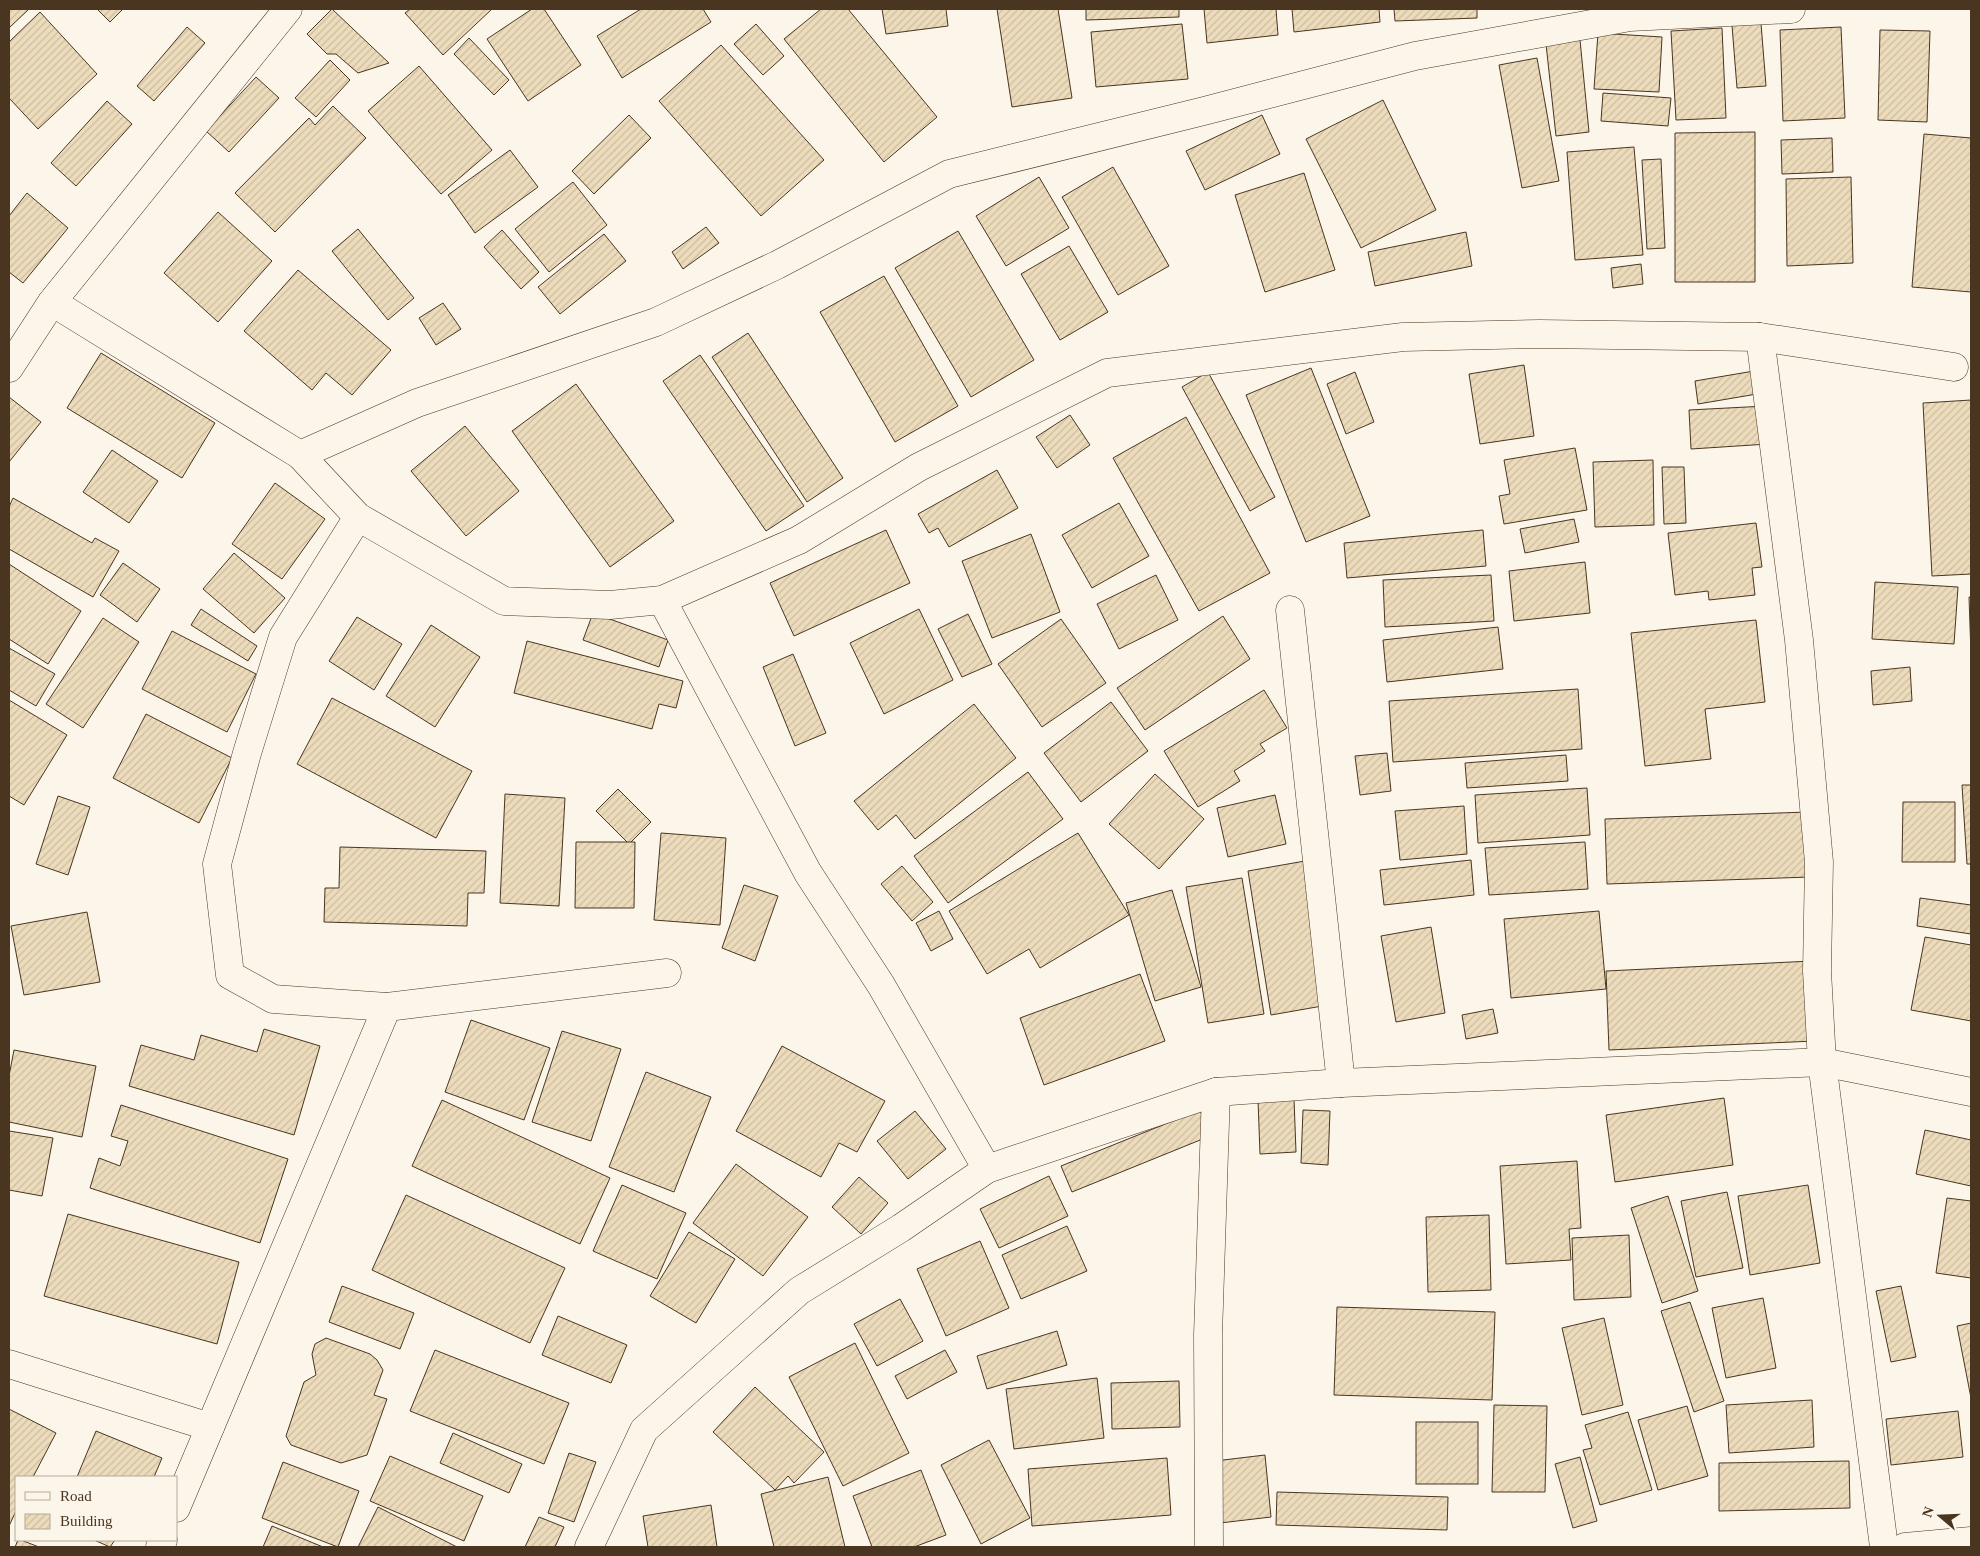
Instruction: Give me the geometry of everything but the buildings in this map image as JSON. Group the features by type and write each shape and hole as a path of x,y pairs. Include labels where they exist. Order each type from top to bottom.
{"street":[{"path":"9,368 52,302 288,9"},
{"path":"300,455 417,403 656,322 777,265 949,174 1204,111 1415,56 1630,18 1791,9"},
{"path":"52,302 300,455 358,517 504,601 610,605 662,600 799,540 919,467 1107,373 1404,337 1540,334 1760,337 1954,367"},
{"path":"1760,337 1799,640 1819,862 1817,971 1822,1062 1884,1547"},
{"path":"358,517 283,637 247,753 217,864 230,974 273,999 387,1007 667,973"},
{"path":"662,600 808,873 881,985 986,1169"},
{"path":"1290,610 1341,1083"},
{"path":"178,1503 387,1007"},
{"path":"589,1547 644,1430 799,1291 901,1228 986,1169 1216,1092 1341,1083 1822,1062 1971,1092"},
{"path":"1209,1547 1208,1336 1216,1092"},
{"path":"9,1364 210,1427"},
{"path":"1905,1547 1971,1541"}]}
